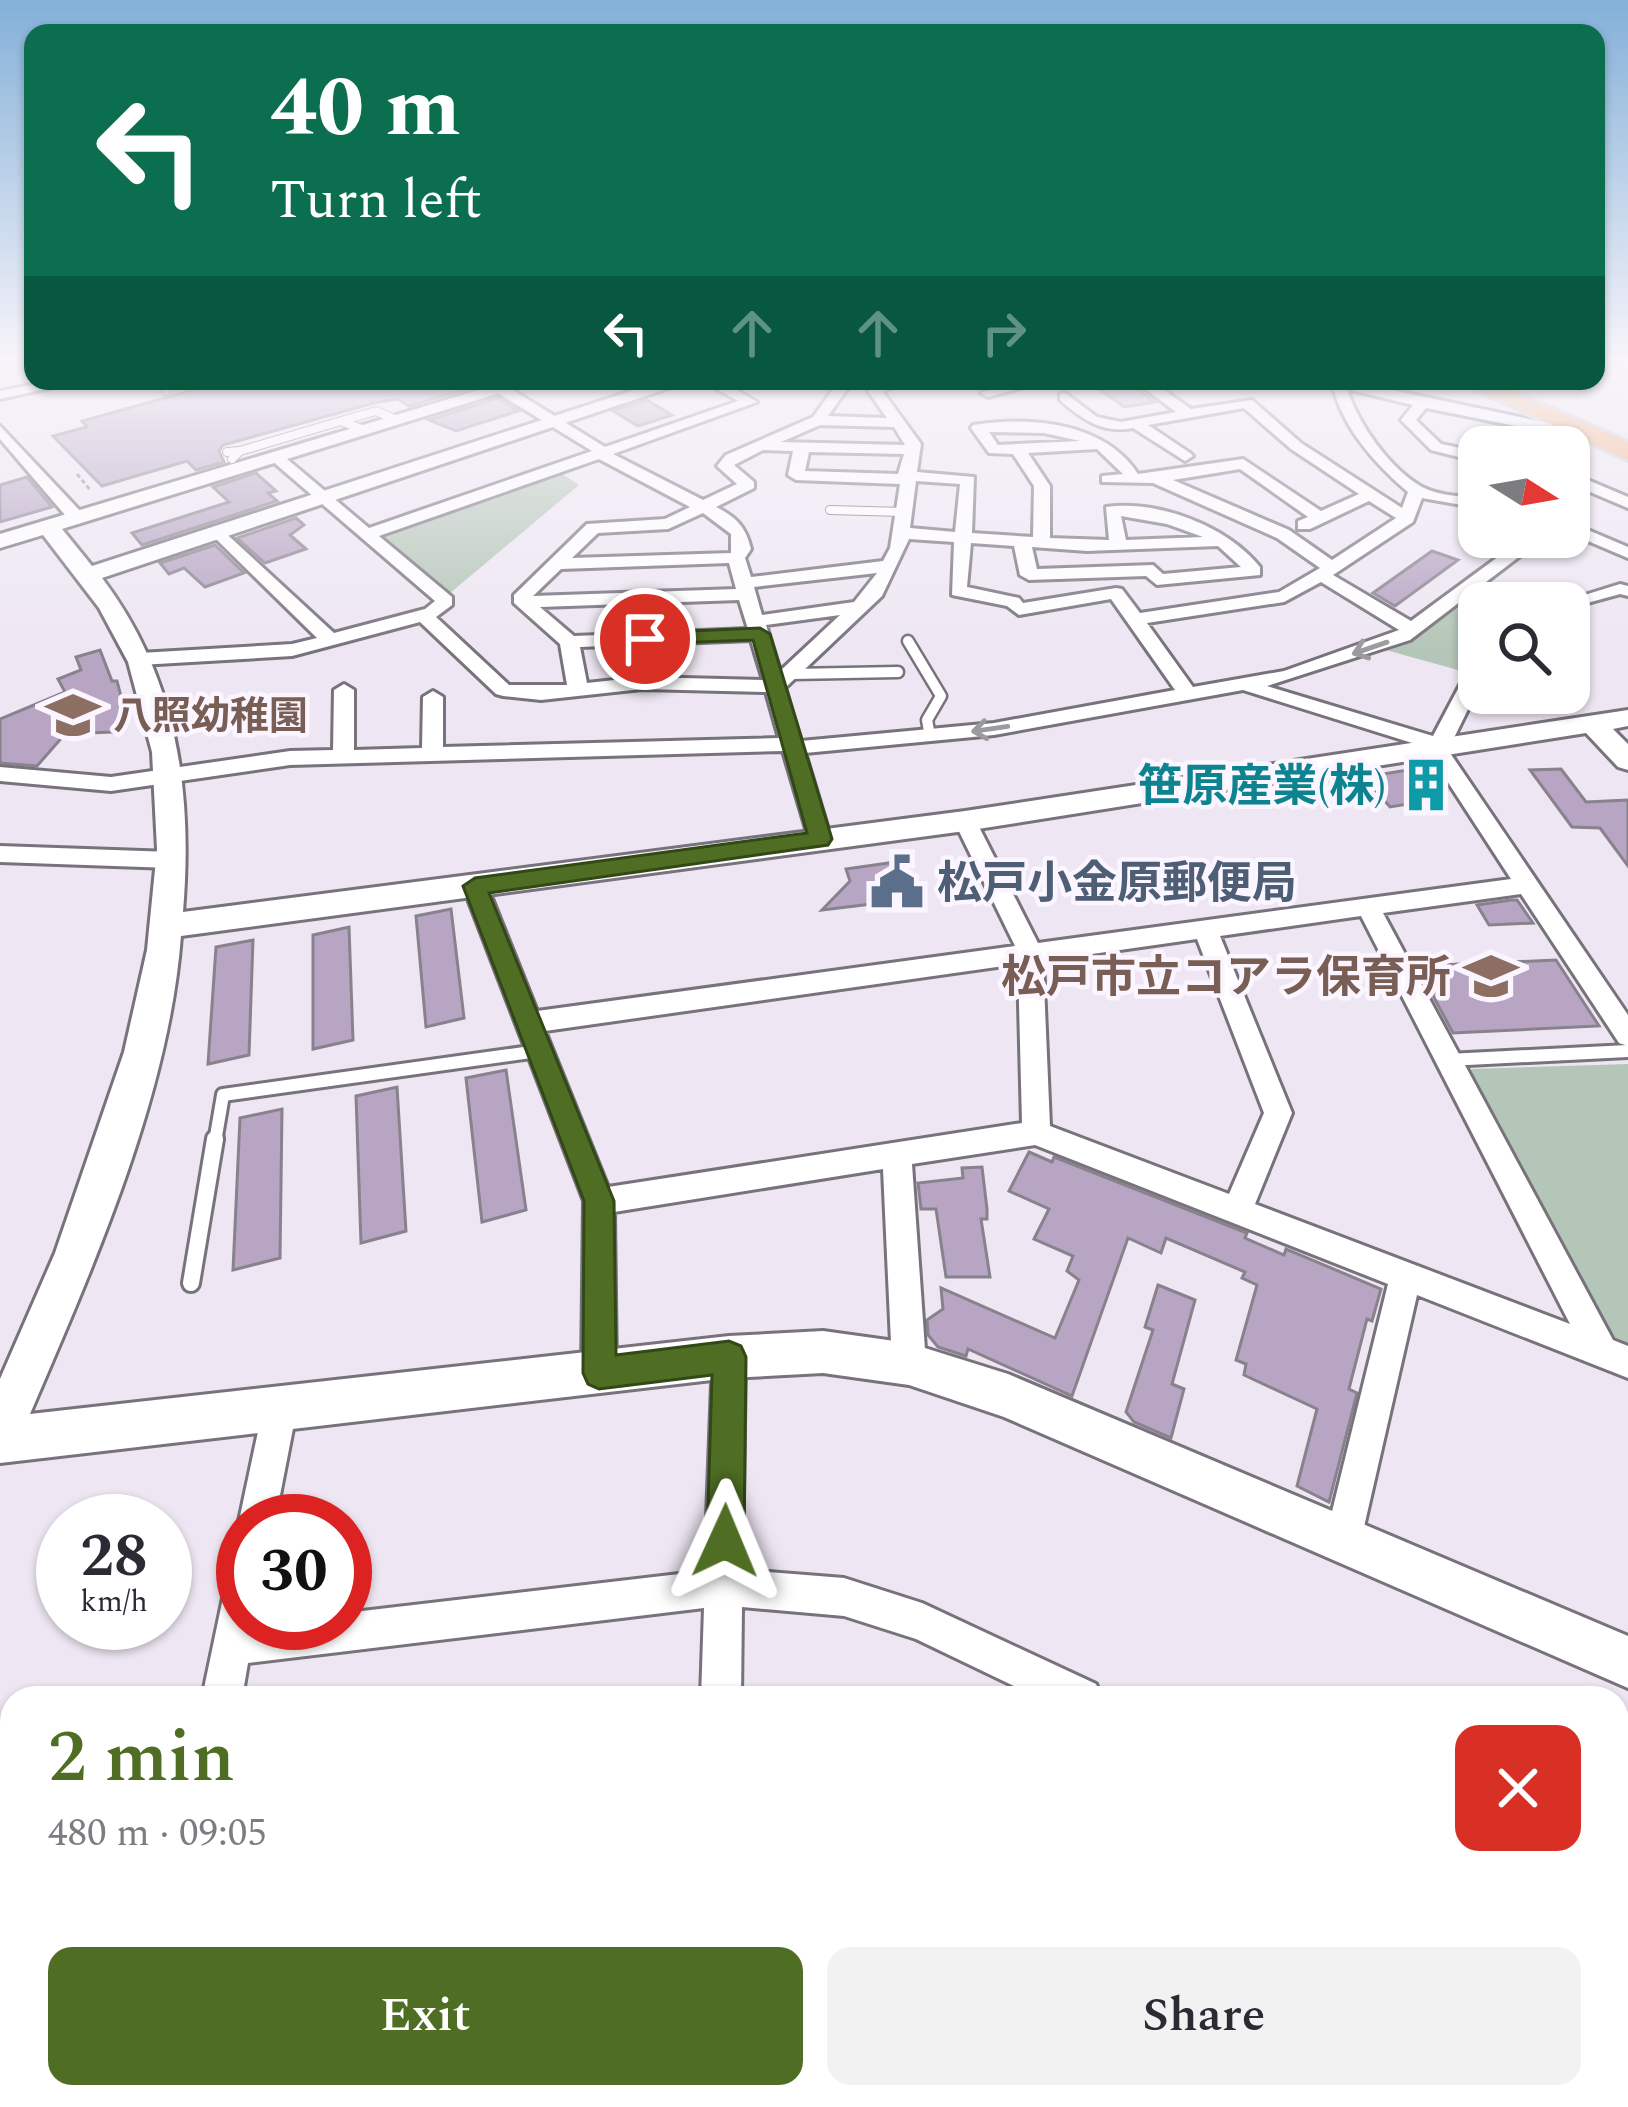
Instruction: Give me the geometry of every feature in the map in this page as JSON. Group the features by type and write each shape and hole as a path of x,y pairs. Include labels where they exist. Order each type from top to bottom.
{"street":[{"path":"0,1430 51,1318 120,1130 147,1030 166,926 171,860 169,776 140,659 87,575 63,523 16,454"},
{"path":"0,541 63,523 232,458 286,454"},
{"path":"87,575 456,454"},
{"path":"368,534 598,454"},
{"path":"604,454 740,532 742,549 736,558"},
{"path":"578,689 568,642 520,599 593,528 660,526 748,485 725,466 738,454"},
{"path":"800,454 796,475 968,480 958,591 1012,602 1019,609 1116,593 1186,692"},
{"path":"424,616 503,690 541,694 675,682 784,680 876,592 902,532 911,454"},
{"path":"1021,454 1042,487 1029,575 1153,570 1157,580 1254,571 1244,556 1223,542 1149,513 1112,510 1118,545"},
{"path":"1116,454 1134,479"},
{"path":"1309,454 1407,518"},
{"path":"1383,454 1416,491 1458,499"},
{"path":"140,659 292,650 424,616 446,601 277,457"},
{"path":"1108,479 1156,478 1243,464 1319,517"},
{"path":"1156,478 1282,534 1326,571 1413,630"},
{"path":"1590,486 1628,503"},
{"path":"1133,620 1270,601 1407,518 1416,491"},
{"path":"1282,534 1371,494"},
{"path":"218,532 330,640"},
{"path":"902,532 1118,545 1223,542"},
{"path":"1590,536 1628,554"},
{"path":"556,564 736,558"},
{"path":"736,558 759,627 784,680 793,746 820,839"},
{"path":"0,774 110,784 343,757 793,746 930,736 1288,676 1413,630 1509,558"},
{"path":"524,602 746,589 889,566"},
{"path":"1590,597 1628,591"},
{"path":"1453,601 1458,603"},
{"path":"568,642 759,627 860,607"},
{"path":"1241,684 1438,745 1525,885 1628,1036"},
{"path":"343,757 344,690"},
{"path":"432,756 433,697"},
{"path":"1438,745 1458,707"},
{"path":"166,926 964,821 1628,718"},
{"path":"1593,724 1628,761"},
{"path":"964,821 1030,952 1036,1132"},
{"path":"0,854 171,860"},
{"path":"532,1037 1030,952 1525,885"},
{"path":"475,886 599,1201 599,1373"},
{"path":"1368,907 1614,1357"},
{"path":"1205,929 1278,1113 1237,1211"},
{"path":"599,1201 1036,1132 1614,1357"},
{"path":"897,1155 909,1364"},
{"path":"1343,1540 1406,1276"},
{"path":"0,1440 729,1357 824,1352 909,1364 1008,1396 1628,1662"},
{"path":"721,1686 729,1357"},
{"path":"262,1494 280,1408"},
{"path":"372,1629 724,1587 844,1597 922,1622 1057,1686"},
{"path":"224,1686 231,1650"}],"lane":[{"path":"232,458 243,454"},
{"path":"830,510 903,512"},
{"path":"908,641 941,696 927,720 930,736"},
{"path":"784,680 898,672"},
{"path":"191,1283 223,1095 532,1037"},
{"path":"1448,1060 1628,1052"}],"path":[{"path":"77,474 91,490"}],"green space":[{"path":"559,472 579,485 449,594 382,537"},
{"path":"1458,606 1458,670 1386,650"},
{"path":"1628,1064 1628,1350 1606,1329 1469,1075 1471,1069"}],"building":[{"path":"71,454 221,454 224,462 196,470 187,461 102,486"},
{"path":"256,473 276,491 268,493 277,501 142,545 132,533 229,502 213,487"},
{"path":"27,477 52,507 0,522 0,485"},
{"path":"296,518 304,525 290,535 306,549 265,563 237,538"},
{"path":"215,545 244,573 205,587 184,568 169,574 160,563"},
{"path":"1432,551 1458,560 1395,606 1373,593"},
{"path":"100,650 112,681 117,681 125,712 112,732 65,734 37,766 0,763 0,719 65,692 58,679 81,670 76,657"},
{"path":"1426,767 1446,790 1413,795 1414,803 1390,807 1364,777"},
{"path":"1561,769 1586,802 1628,800 1628,866 1600,828 1572,827 1530,770"},
{"path":"903,861 918,904 890,908 889,902 822,910 850,881 846,869"},
{"path":"1517,900 1533,923 1489,925 1477,905"},
{"path":"451,909 464,1018 426,1027 416,916"},
{"path":"349,927 353,1040 313,1049 313,935"},
{"path":"253,940 249,1055 208,1064 216,947"},
{"path":"1556,960 1599,1026 1453,1033 1417,966"},
{"path":"506,1070 526,1210 482,1222 466,1078"},
{"path":"397,1087 406,1231 361,1243 356,1096"},
{"path":"282,1109 280,1258 233,1270 240,1118"},
{"path":"1029,1152 1052,1162 1054,1157 1247,1233 1245,1238 1284,1255 1286,1249 1381,1289 1372,1321 1367,1319 1349,1389 1357,1393 1329,1502 1297,1486 1317,1409 1244,1375 1246,1364 1236,1360 1257,1285 1242,1278 1245,1272 1166,1238 1161,1253 1128,1238 1072,1396 968,1349 966,1356 938,1347 928,1335 927,1320 943,1309 941,1288 1055,1338 1079,1280 1067,1271 1073,1256 1034,1239 1049,1209 1009,1191"},
{"path":"982,1167 987,1219 981,1219 990,1277 946,1277 936,1209 921,1209 918,1183 963,1178 962,1168"},
{"path":"1158,1285 1195,1300 1172,1384 1184,1389 1171,1438 1134,1422 1126,1412 1153,1330 1145,1327"}],"place":[{"name":"八照幼稚園","path":"73,715"},
{"name":"笹原産業(株)","path":"1426,785"},
{"name":"松戸小金原郵便局","path":"897,882"},
{"name":"松戸市立コアラ保育所","path":"1491,976"}],"route":[{"path":"645,639 760,634 820,839 475,886 599,1201 599,1373 729,1357 725,1541"}]}
